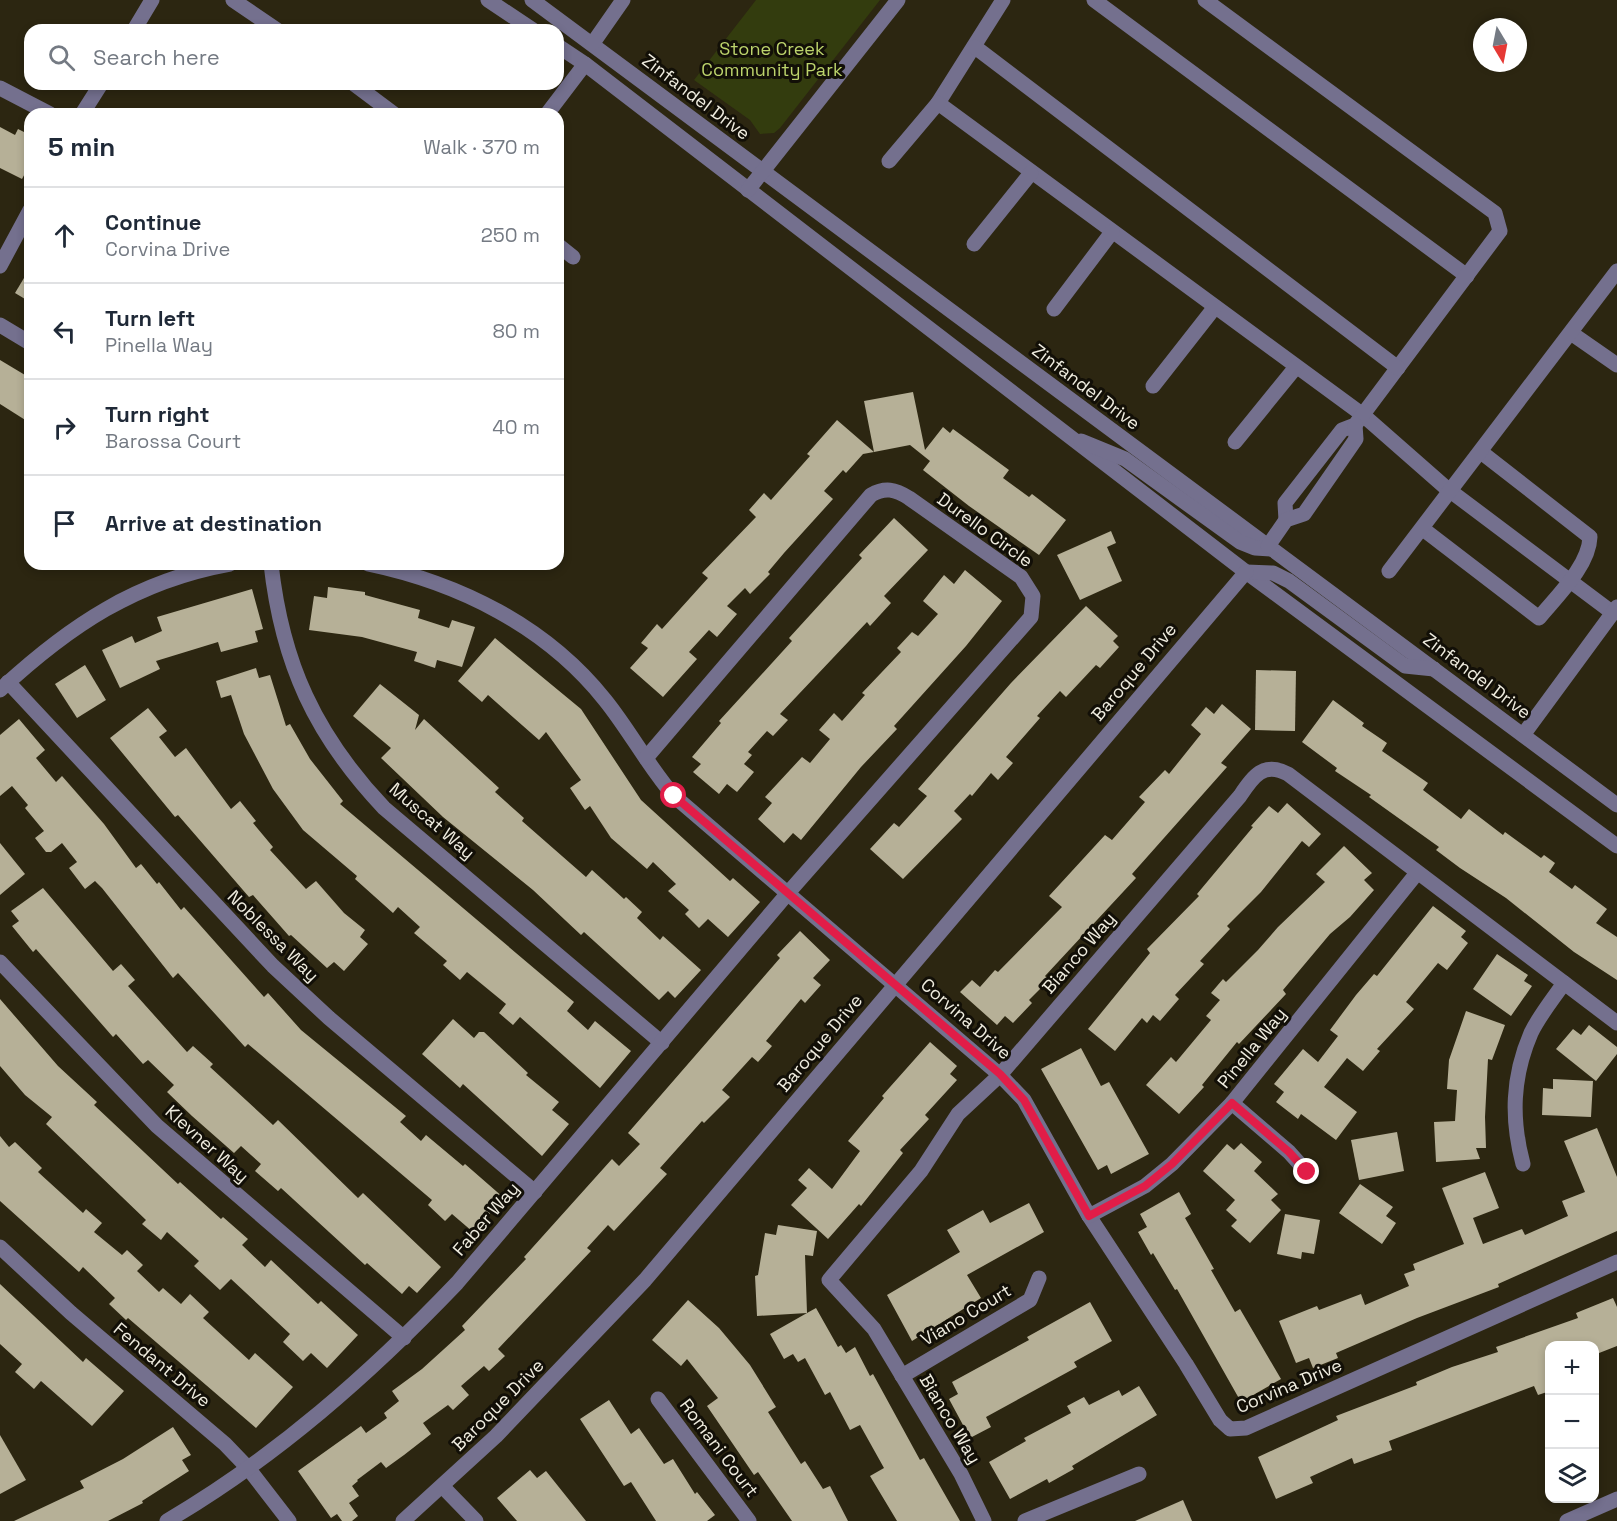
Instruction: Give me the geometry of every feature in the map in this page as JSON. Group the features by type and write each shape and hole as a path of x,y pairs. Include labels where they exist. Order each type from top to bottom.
{"street":[{"path":"138,24 152,0"},
{"path":"233,0 268,24"},
{"path":"488,0 524,24"},
{"name":"Zinfandel Drive","path":"532,0 593,43 763,172 1617,805"},
{"path":"593,43 623,0"},
{"path":"748,190 898,0"},
{"path":"890,161 938,103 1003,0"},
{"path":"1094,0 1467,276"},
{"path":"1067,435 1125,459 1240,542 1255,548 1270,548 1286,519 1285,503 1342,430 1359,420 1500,231 1495,213 1205,0"},
{"path":"975,47 1398,368"},
{"path":"564,50 1246,572 1617,846"},
{"path":"552,108 585,64"},
{"path":"0,88 38,108"},
{"path":"86,108 96,90"},
{"path":"362,90 386,108"},
{"path":"938,103 1296,367 1451,492 1570,580 1613,619 1523,735"},
{"path":"974,244 1031,173"},
{"path":"0,266 24,221"},
{"path":"1053,309 1112,232"},
{"path":"564,250 573,258"},
{"path":"1389,571 1617,271"},
{"path":"1153,386 1215,307"},
{"path":"0,325 24,339"},
{"path":"1571,333 1617,365"},
{"path":"1235,442 1296,367"},
{"path":"1286,519 1304,514 1356,439 1359,420"},
{"path":"1423,529 1539,618 1570,580 1589,549 1590,537 1481,452"},
{"name":"Durello Circle","path":"646,758 871,495 881,490 891,489 902,494 1021,577 1033,596 1031,617 788,893"},
{"path":"4,686 63,635 100,610 141,590 204,570"},
{"name":"Muscat Way","path":"272,570 282,635 294,672 325,734 346,765 384,808 662,1042"},
{"name":"Corvina Drive","path":"399,570 460,591 525,627 572,665 603,697 674,796 1000,1074 1024,1100 1089,1216 1220,1420 1230,1429 1246,1428 1617,1262"},
{"path":"1246,572 1273,573 1281,577 1405,666 1434,669"},
{"name":"Baroque Drive","path":"404,1521 443,1488 618,1311 1246,572"},
{"name":"Noblessa Way","path":"4,686 273,966 329,1018 535,1192"},
{"name":"Bianco Way","path":"984,1521 961,1474 874,1329 829,1280 921,1171 958,1114 1000,1074 1240,796 1253,776 1263,770 1272,769 1288,774 1617,1023"},
{"name":"Pinella Way","path":"1089,1216 1145,1186 1172,1164 1232,1103 1417,873"},
{"name":"Faber Way","path":"167,1521 248,1468 309,1422 404,1338 457,1283 788,893"},
{"name":"Klevner Way","path":"0,962 157,1126 404,1338"},
{"path":"1523,1164 1514,1122 1524,1052 1532,1032 1564,983"},
{"path":"1232,1103 1289,1152 1307,1172"},
{"name":"Fendant Drive","path":"0,1247 71,1313 225,1444 248,1468 288,1521"},
{"name":"Viano Court","path":"902,1376 1030,1300 1038,1278"},
{"name":"Romani Court","path":"658,1399 749,1521"},
{"path":"1025,1521 1139,1474"},
{"path":"443,1488 476,1521"},
{"path":"1567,1521 1617,1499"}],"green space":[{"name":"Stone Creek Community Park","path":"756,0 880,0 774,133 760,134 750,120 694,80"}],"building":[{"path":"0,127 15,135 18,129 24,132 24,175 22,179 0,168"},
{"path":"24,278 24,298 15,293"},
{"path":"0,360 24,374 24,419 0,404"},
{"path":"913,392 925,450 943,427 950,433 953,429 1009,470 1003,478 1029,497 1032,494 1066,520 1039,555 969,506 923,470 930,461 910,445 874,452 864,401"},
{"path":"837,420 874,452 863,454 846,473 843,470 824,491 833,499 768,572 770,574 750,594 745,588 727,606 737,614 717,637 709,630 689,652 697,659 663,697 630,668 648,648 641,643 657,624 662,629 708,578 702,573 756,517 749,510 764,493 771,500 810,456 807,454"},
{"path":"894,518 928,550 884,596 891,603 870,626 867,622 780,714 788,720 773,736 767,731 748,752 752,755 744,764 754,772 737,792 727,784 719,794 693,772 701,764 692,757 721,723 719,721 792,641 789,638 862,558 859,555"},
{"path":"1111,531 1116,543 1107,547 1122,581 1080,600 1057,555"},
{"path":"965,570 1002,601 966,646 894,726 897,729 861,767 801,840 793,833 784,843 758,819 772,803 765,797 802,757 810,763 830,739 819,730 834,713 842,721 865,695 862,693 901,652 897,648 912,632 918,636 938,614 923,601 944,575 954,584"},
{"path":"328,587 365,592 365,595 420,610 418,618 449,628 452,620 475,627 462,667 437,660 435,668 414,661 417,652 362,637 309,630 314,596 327,598"},
{"path":"252,589 263,629 255,631 258,642 221,652 218,642 156,661 160,669 120,688 102,650 132,636 135,643 162,631 157,617"},
{"path":"1086,606 1118,636 1113,641 1119,647 1100,668 1096,665 1066,697 1060,691 1037,716 1040,718 1006,757 1013,763 998,780 991,773 972,796 970,794 954,811 962,819 903,879 870,849 894,823 899,827 927,796 918,789 1011,683"},
{"path":"495,638 581,709 641,800 730,881 733,878 760,902 728,937 708,919 699,928 685,914 689,910 668,891 676,884 653,862 647,869 611,838 590,806 585,810 570,788 581,780 546,732 539,740 488,695 482,702 458,681"},
{"path":"85,665 106,700 77,718 55,684"},
{"path":"256,668 259,678 270,675 286,726 290,724 310,759 343,801 340,804 574,1002 567,1011 588,1030 595,1021 631,1051 600,1088 520,1017 513,1025 499,1013 506,1004 467,972 460,980 443,965 447,961 414,933 420,927 398,907 393,913 355,879 357,876 303,830 273,789 244,734 231,695 221,698 216,681"},
{"path":"1256,670 1296,671 1295,731 1255,730"},
{"path":"380,684 419,715 415,730 424,719 499,788 495,792 524,818 522,821 586,877 592,870 624,899 626,897 642,912 637,918 660,940 663,936 701,970 675,998 668,991 659,1000 584,932 581,935 533,890 443,817 381,758 391,748 353,716"},
{"path":"1333,700 1364,723 1362,726 1387,743 1382,751 1428,783 1423,790 1461,819 1469,809 1503,835 1505,832 1541,858 1544,855 1555,863 1549,872 1572,889 1575,885 1607,909 1596,923 1617,937 1617,980 1574,952 1506,898 1436,850 1439,847 1369,797 1371,795 1335,771 1337,768 1302,742"},
{"path":"1222,704 1251,729 1221,763 1227,767 1132,874 1136,878 1045,976 1049,980 1029,1000 1032,1003 1013,1023 1005,1016 997,1025 960,992 972,980 980,987 995,970 998,972 1062,907 1049,896 1105,835 1112,840 1145,802 1139,797 1165,770 1169,774 1201,734 1191,725 1206,707 1214,714"},
{"path":"148,708 167,731 159,737 175,757 186,748 231,809 240,801 256,821 253,823 273,847 270,850 306,889 316,881 344,913 365,930 360,937 368,944 344,971 334,962 327,968 291,935 289,936 253,895 249,897 178,815 175,817 110,738"},
{"path":"19,719 45,750 36,758 56,782 62,776 104,824 136,868 141,864 181,910 184,907 264,997 268,993 301,1030 406,1116 400,1122 421,1141 426,1135 463,1166 465,1164 504,1198 473,1232 452,1214 445,1221 428,1205 432,1200 248,1044 245,1047 178,973 173,978 95,881 85,889 69,868 77,862 62,843 51,852 46,852 35,838 44,831 25,808 28,805 12,786 0,796 0,735"},
{"path":"1287,803 1321,834 1309,847 1302,841 1261,892 1227,926 1230,929 1200,961 1204,964 1175,995 1179,999 1160,1021 1153,1015 1147,1023 1142,1018 1115,1051 1088,1029 1150,953 1147,949 1199,896 1197,894 1253,827 1251,826 1269,806 1278,813"},
{"path":"0,843 25,874 0,895"},
{"path":"1344,846 1372,873 1364,880 1374,890 1350,917 1330,934 1283,990 1286,994 1239,1044 1237,1042 1202,1085 1204,1087 1179,1114 1146,1085 1171,1057 1176,1062 1211,1020 1206,1016 1220,1000 1211,993 1223,979 1226,982 1325,882 1316,874"},
{"path":"43,888 113,971 121,964 135,980 128,986 187,1052 193,1046 213,1064 210,1067 273,1125 278,1120 358,1198 363,1193 441,1267 417,1293 409,1286 402,1294 367,1263 365,1265 281,1188 278,1191 255,1171 261,1164 241,1146 234,1153 192,1116 167,1092 174,1085 148,1060 143,1064 116,1034 113,1037 36,949 33,952 12,926 19,921 11,911"},
{"path":"1433,906 1466,931 1461,937 1468,943 1447,970 1438,963 1406,1002 1414,1009 1377,1049 1380,1051 1363,1071 1347,1058 1324,1087 1357,1112 1336,1140 1301,1114 1298,1119 1276,1102 1284,1092 1274,1084 1303,1049 1318,1062 1338,1036 1330,1030 1356,995 1374,974 1377,976"},
{"path":"800,931 830,960 813,978 821,985 805,1003 801,999 766,1041 772,1046 758,1062 752,1057 722,1090 730,1097 704,1123 702,1121 660,1168 667,1174 614,1231 608,1225 587,1248 591,1251 498,1349 505,1356 489,1371 484,1366 461,1386 469,1395 453,1410 448,1405 423,1423 431,1434 404,1455 386,1468 381,1462 357,1480 352,1486 359,1496 349,1503 358,1516 352,1521 342,1521 337,1514 331,1518 298,1471 361,1426 366,1433 387,1418 384,1413 399,1401 392,1391 422,1369 465,1330 462,1326 526,1259 524,1257 612,1159 619,1166 640,1144 628,1133 780,958 777,955"},
{"path":"1497,954 1528,975 1524,981 1532,986 1511,1016 1473,989"},
{"path":"0,999 58,1066 97,1102 94,1105 178,1184 180,1182 221,1219 223,1217 248,1239 242,1245 265,1267 271,1260 318,1304 321,1301 358,1335 327,1368 311,1353 303,1361 283,1342 290,1334 231,1279 220,1290 194,1266 199,1261 167,1232 161,1240 142,1224 146,1220 46,1124 52,1117 25,1095 0,1066"},
{"path":"1466,1011 1505,1025 1492,1060 1488,1059 1486,1148 1476,1148 1480,1159 1436,1162 1434,1122 1455,1121 1457,1090 1447,1089 1449,1060"},
{"path":"453,1019 474,1038 479,1032 484,1032 528,1073 526,1075 559,1102 552,1110 569,1124 542,1156 463,1084 460,1088 422,1054"},
{"path":"1589,1025 1617,1047 1617,1054 1596,1081 1556,1049 1573,1029 1581,1035"},
{"path":"930,1042 957,1066 950,1074 957,1080 925,1115 929,1119 900,1150 903,1153 861,1206 859,1204 828,1239 791,1205 807,1188 798,1180 809,1168 832,1189 860,1151 848,1141 884,1098 882,1096"},
{"path":"1081,1048 1101,1086 1109,1082 1149,1154 1111,1174 1107,1165 1098,1170 1041,1069"},
{"path":"1553,1079 1593,1081 1591,1117 1542,1115 1543,1088 1553,1089"},
{"path":"1597,1128 1617,1177 1617,1231 1498,1284 1499,1287 1417,1318 1336,1353 1338,1358 1313,1368 1309,1358 1296,1363 1279,1321 1317,1306 1319,1310 1361,1294 1365,1305 1409,1286 1404,1274 1415,1270 1413,1264 1464,1244 1442,1188 1485,1172 1499,1208 1473,1218 1483,1244 1522,1229 1525,1235 1568,1216 1562,1201 1585,1192 1564,1141"},
{"path":"1397,1132 1404,1171 1359,1180 1351,1140"},
{"path":"0,1136 9,1147 15,1142 42,1168 38,1172 83,1213 86,1209 102,1223 94,1232 122,1255 127,1250 143,1265 137,1271 159,1292 163,1288 181,1304 190,1294 209,1312 203,1318 249,1360 255,1353 293,1387 256,1428 128,1318 126,1320 109,1304 115,1298 83,1267 79,1272 0,1201"},
{"path":"1241,1143 1262,1162 1254,1171 1278,1194 1271,1200 1281,1210 1250,1243 1231,1226 1237,1220 1226,1210 1235,1200 1203,1171 1227,1144 1234,1150"},
{"path":"1360,1184 1393,1207 1386,1216 1396,1223 1382,1244 1339,1213"},
{"path":"1179,1192 1191,1214 1185,1218 1214,1269 1211,1270 1235,1312 1240,1309 1281,1379 1241,1402 1177,1289 1175,1290 1153,1253 1151,1255 1138,1232 1147,1227 1140,1214"},
{"path":"1029,1203 1044,1232 967,1275 981,1298 912,1341 887,1295 960,1252 947,1230 983,1210 990,1223"},
{"path":"1285,1214 1320,1220 1314,1254 1302,1252 1301,1259 1277,1254"},
{"path":"778,1225 817,1231 813,1256 805,1255 807,1313 757,1316 755,1276 758,1275 765,1233 776,1235"},
{"path":"0,1284 83,1362 86,1358 124,1391 92,1426 41,1381 34,1389 15,1372 22,1364 0,1344"},
{"path":"1613,1298 1617,1307 1617,1346 1599,1353 1599,1341 1545,1341 1545,1393 1538,1395 1534,1386 1389,1441 1392,1450 1354,1464 1352,1458 1310,1477 1313,1483 1276,1499 1258,1457 1338,1420 1336,1416 1417,1385 1416,1382 1452,1367 1498,1352 1496,1347 1578,1318 1576,1313"},
{"path":"688,1300 719,1328 750,1365 776,1407 768,1412 801,1464 805,1461 823,1489 830,1486 848,1521 792,1521 758,1472 754,1475 707,1406 718,1398 687,1359 681,1366 652,1340"},
{"path":"1090,1302 1112,1341 1074,1362 1077,1367 986,1417 991,1427 970,1438 949,1399 958,1394 952,1382 1029,1340 1027,1337"},
{"path":"816,1308 838,1347 841,1345 846,1353 855,1347 870,1376 873,1374 920,1460 924,1458 960,1521 897,1521 870,1476 884,1468 860,1425 850,1430 830,1392 825,1395 805,1358 798,1362 793,1354 784,1359 770,1334"},
{"path":"1139,1386 1157,1415 1072,1466 1074,1469 1049,1483 1047,1479 1010,1499 989,1462 1026,1441 1024,1438 1071,1413 1067,1406 1084,1397 1089,1405 1119,1390 1122,1396"},
{"path":"609,1400 631,1434 639,1428 664,1464 673,1459 695,1494 697,1492 715,1515 707,1521 656,1521 631,1482 624,1486 580,1419"},
{"path":"173,1427 191,1455 182,1460 189,1471 142,1501 143,1503 108,1521 14,1521 84,1488 80,1481 123,1459"},
{"path":"0,1435 26,1480 0,1494"},
{"path":"530,1470 537,1478 546,1471 586,1521 517,1521 497,1498"},
{"path":"1183,1500 1192,1521 1135,1521"}],"route":[{"path":"674,796 1000,1074 1024,1100 1089,1216 1114,1200 1145,1186 1172,1164 1232,1103 1289,1152 1307,1172"}]}
